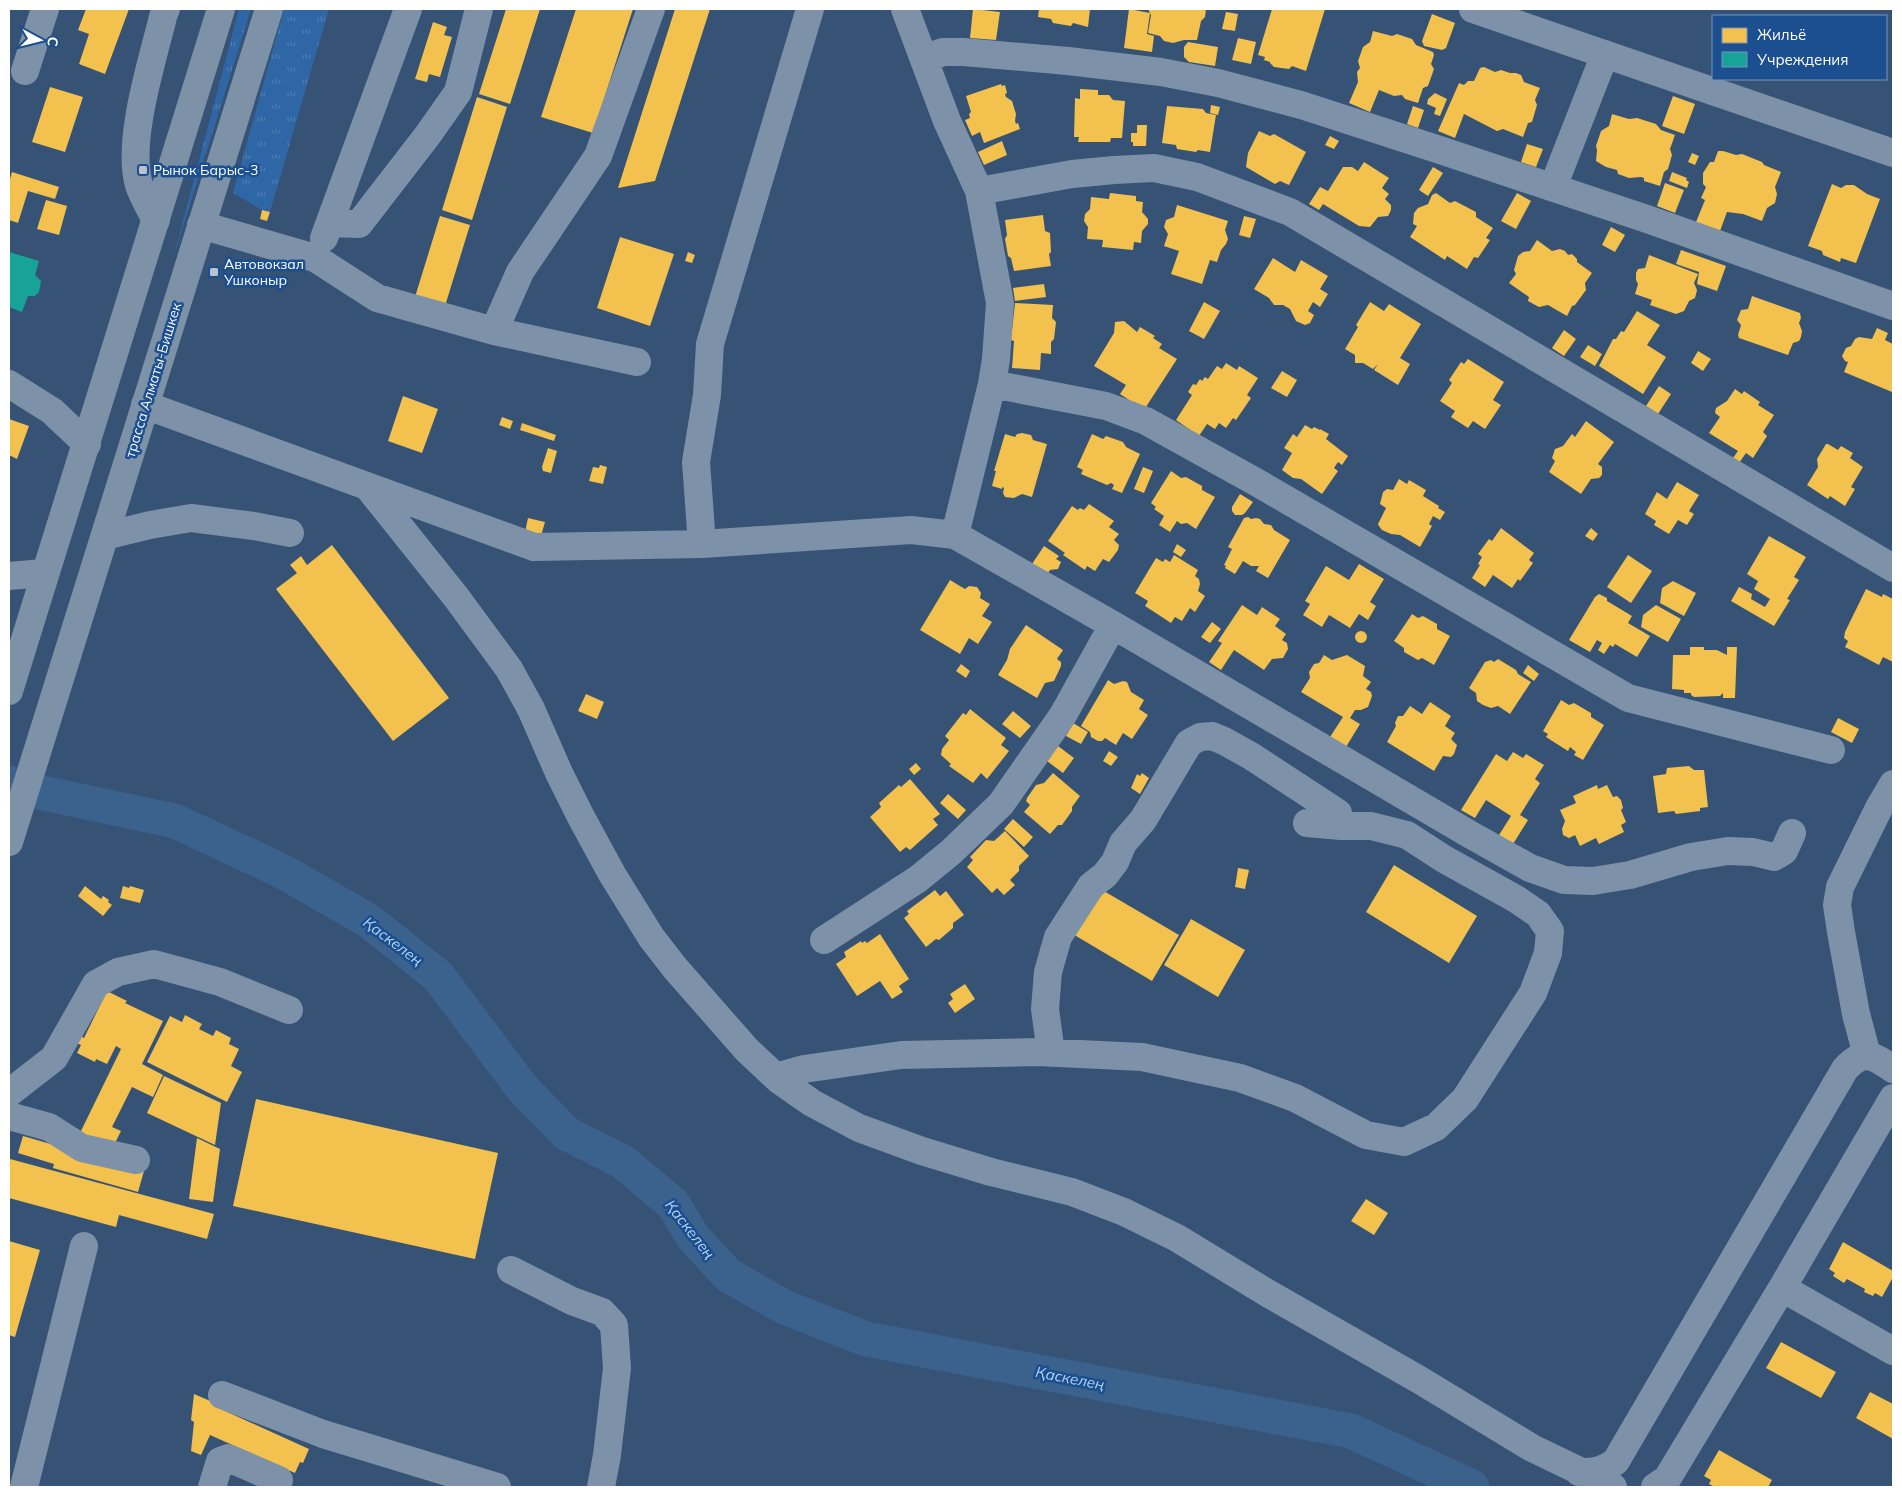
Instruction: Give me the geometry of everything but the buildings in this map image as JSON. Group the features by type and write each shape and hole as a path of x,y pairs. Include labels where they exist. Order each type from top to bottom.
{"highway":[{"path":"9,691 44,573 87,444 222,9"},
{"name":"трасса Алматы-Бишкек","path":"9,842 269,9"},
{"path":"87,444 129,456"}],"street":[{"path":"25,71 45,9"},
{"path":"156,220 139,184 136,159 139,114 166,9"},
{"path":"315,258 331,223 408,9"},
{"path":"331,223 359,224 458,92 479,9"},
{"path":"494,331 520,272 598,156 651,9"},
{"path":"702,544 696,462 707,395 710,344 810,9"},
{"path":"905,9 948,121 979,191 1000,303 992,384 955,535"},
{"path":"1473,9 1893,153"},
{"path":"924,59 943,52 963,52 1068,61 1160,72 1218,83 1301,105 1552,187 1893,306"},
{"path":"1552,187 1605,54"},
{"path":"979,191 1072,174 1154,168 1197,177 1290,212 1893,568"},
{"path":"201,225 315,258 377,298 494,331 637,362"},
{"path":"9,384 52,411 87,444"},
{"path":"992,384 1106,406 1146,421 1256,482 1628,698 1831,750"},
{"path":"145,406 534,547 702,544 911,530 955,535 1114,625 1471,835 1530,868 1564,880 1593,881 1630,875 1691,857 1728,851 1753,852 1774,857 1784,851 1792,833"},
{"path":"368,487 462,604 509,669 531,709 581,817 612,874 651,937 675,968 747,1050 776,1077 812,1103 859,1128 922,1151 991,1172 1072,1192 1124,1212 1177,1238 1532,1448 1586,1478 1613,1487"},
{"path":"104,536 150,524 191,518 254,526 290,533"},
{"path":"9,576 44,573"},
{"path":"824,940 918,879 951,852 1001,804 1063,715 1114,625"},
{"path":"1051,1052 1045,1010 1048,972 1058,937 1092,886 1105,875 1115,862 1123,843 1143,820 1190,743 1200,737 1212,736 1224,741 1251,756 1338,814 1341,826"},
{"path":"1866,1055 1854,1005 1838,905 1840,887 1893,784"},
{"path":"776,1077 804,1069 902,1055 1051,1052 1142,1057 1240,1078 1295,1098 1366,1135 1404,1142 1436,1127 1465,1099 1533,993 1548,953 1550,931 1538,914 1524,904 1444,859 1407,835 1371,826 1307,823"},
{"path":"9,1093 54,1058 96,984 118,972 154,964 220,982 290,1010"},
{"path":"1586,1478 1616,1461 1845,1069 1853,1060 1866,1055 1879,1059 1893,1069"},
{"path":"1655,1487 1667,1479 1893,1098"},
{"path":"9,1116 48,1128 82,1148 136,1160"},
{"path":"24,1487 84,1246"},
{"path":"511,1270 572,1301 602,1312 614,1325 617,1368 607,1455 601,1487"},
{"path":"1782,1288 1893,1351"},
{"path":"222,1395 323,1434 497,1487"},
{"path":"212,1487 220,1461 228,1458 279,1480"}],"green space":[{"path":"239,9 251,9 173,259"},
{"path":"284,9 329,9 270,212 262,210 233,193"}],"waterway":[{"name":"Қаскелең","path":"9,783 43,793 175,821 282,871 369,921 438,976 523,1089 566,1133 623,1162 673,1204 693,1237 728,1275 784,1307 866,1339 1351,1431 1472,1487"}],"place":[{"name":"Рынок Барыс-3","path":"143,170"},
{"name":"Автовокзал Ушконыр","path":"214,272"}]}
